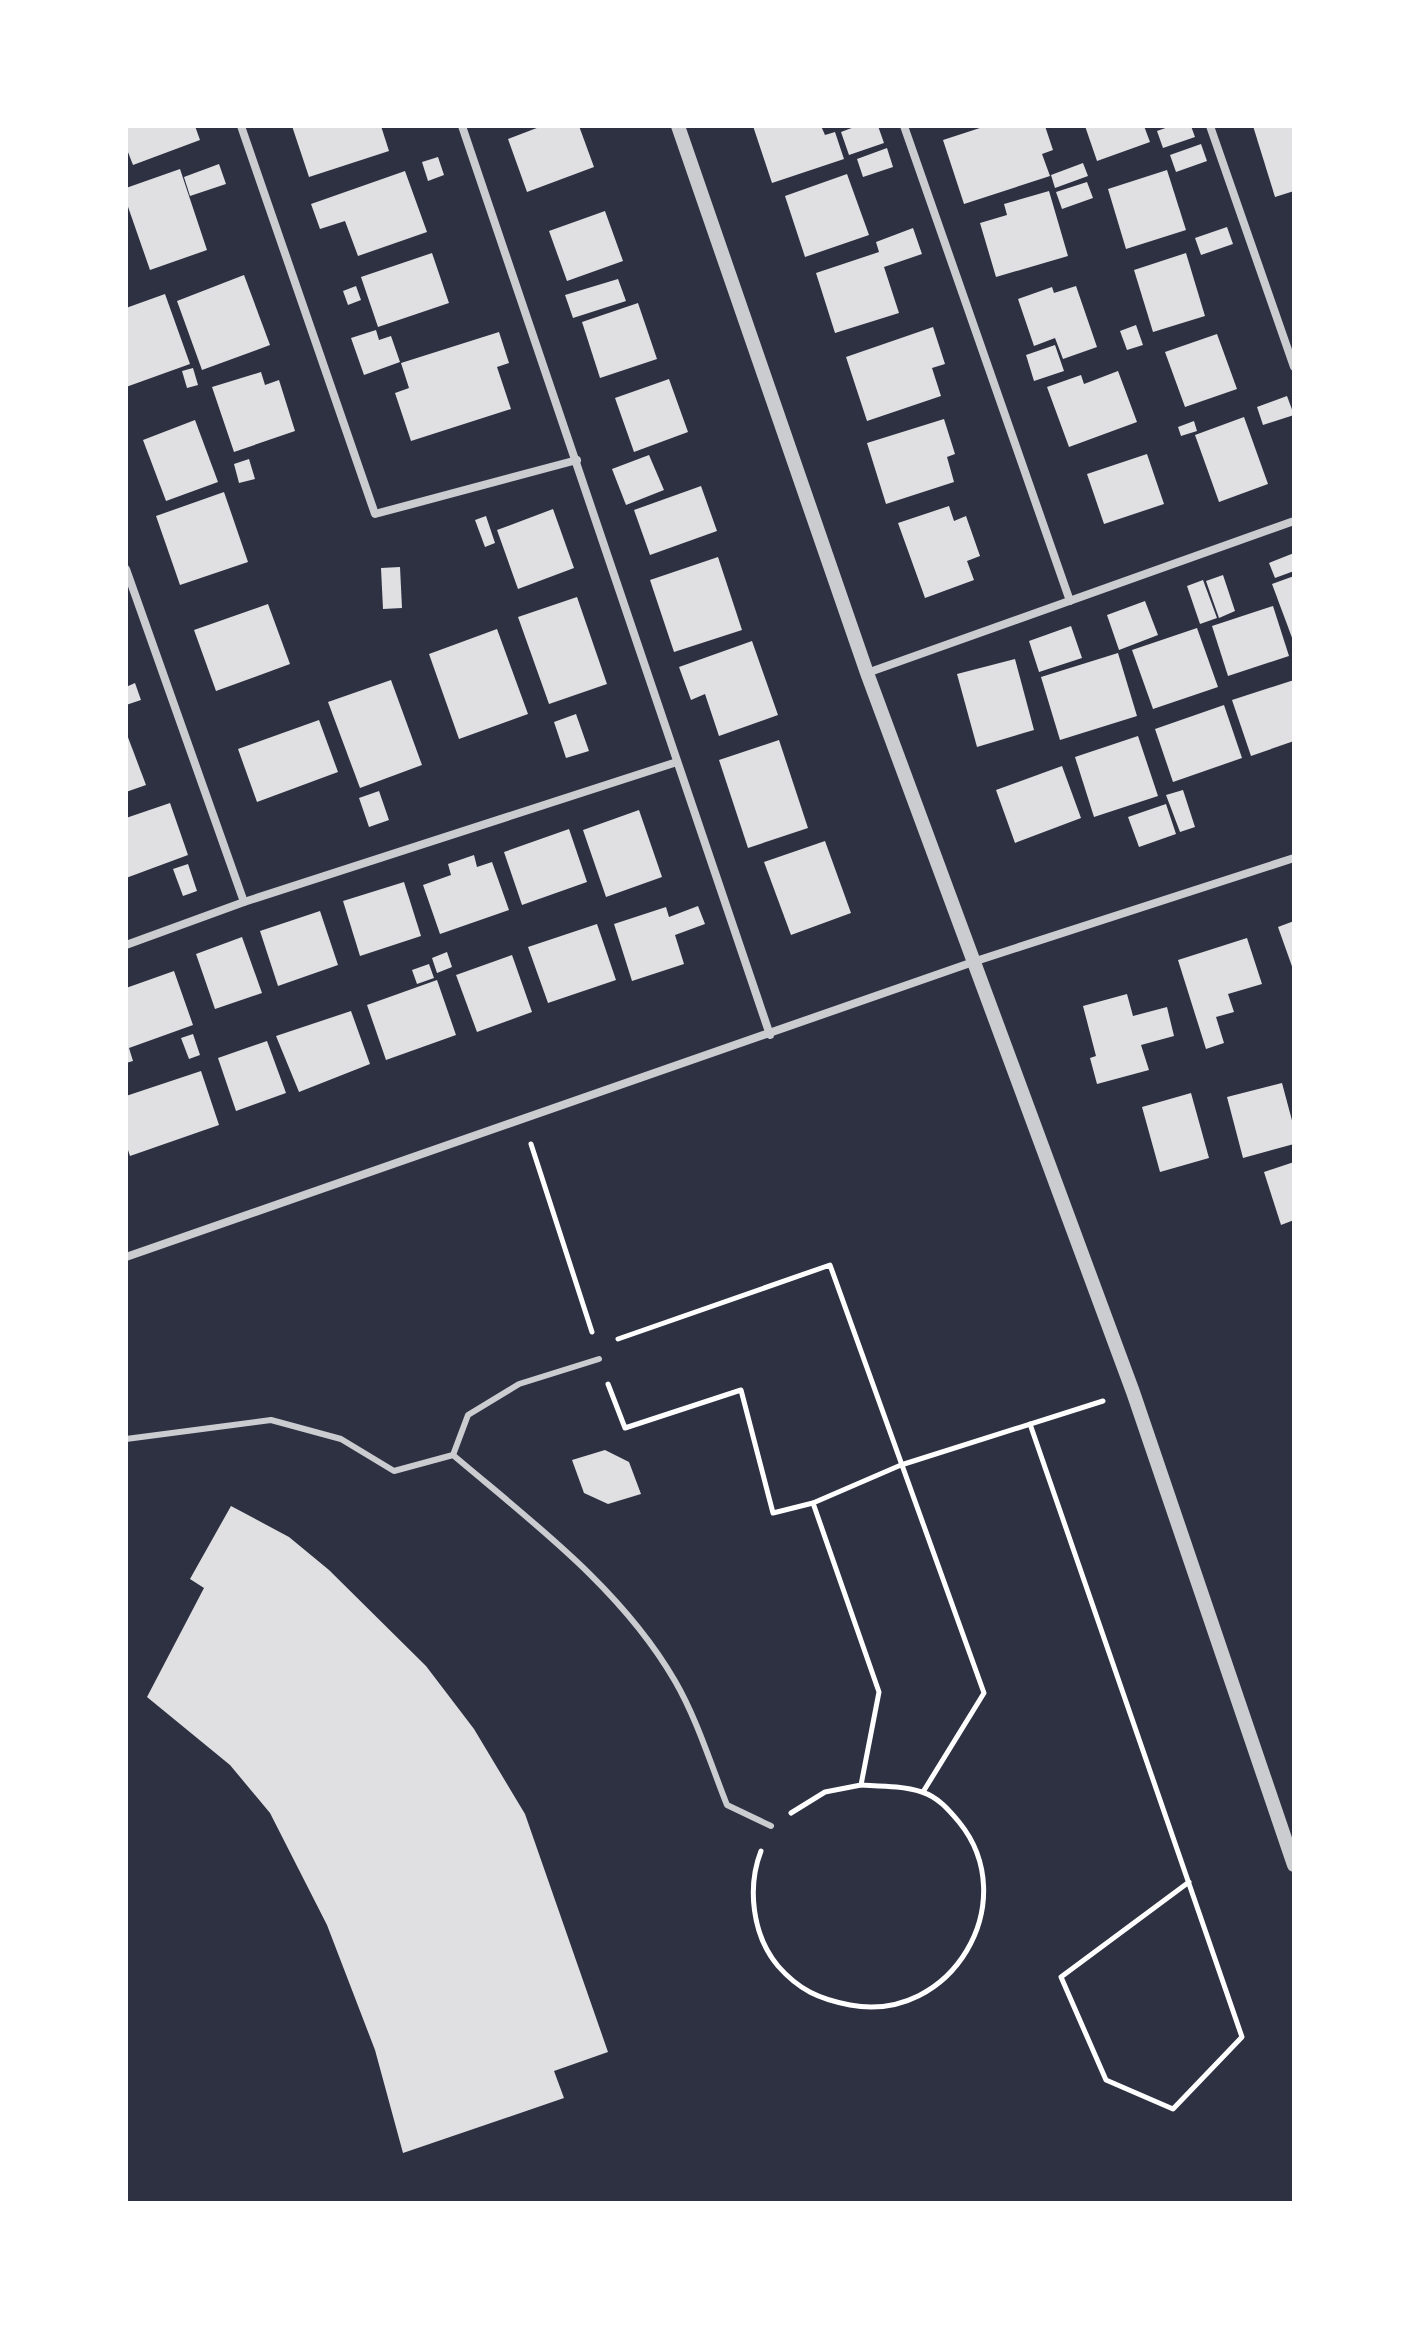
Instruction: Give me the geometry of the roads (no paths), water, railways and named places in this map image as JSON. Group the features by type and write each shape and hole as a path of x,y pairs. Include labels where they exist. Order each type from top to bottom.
{"street":[{"path":"241,126 375,514 577,460"},
{"path":"462,126 770,1035"},
{"path":"678,126 867,673 1133,1392 1294,1865"},
{"path":"904,126 1070,601"},
{"path":"1210,126 1294,367"},
{"path":"867,673 1294,521"},
{"path":"126,569 244,902"},
{"path":"126,945 244,902 677,762"},
{"path":"126,1257 976,961 1294,858"}],"lane":[{"path":"453,1455 468,1415 519,1384 599,1359"},
{"path":"126,1439 271,1420 341,1439 394,1471 453,1455"},
{"path":"453,1455 557,1544 621,1607 675,1681 727,1805 771,1826"}]}
